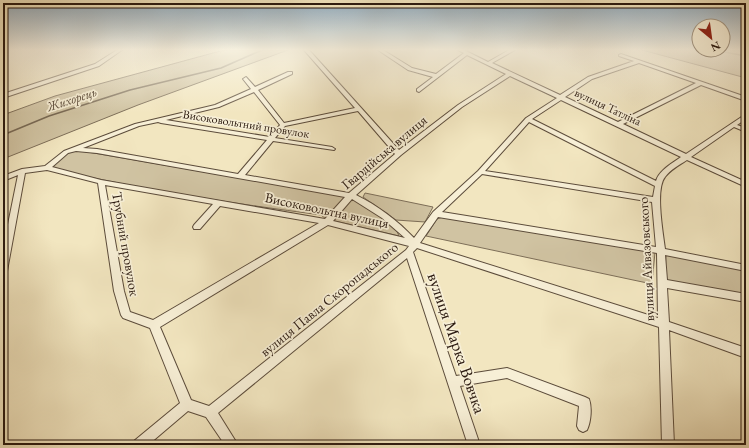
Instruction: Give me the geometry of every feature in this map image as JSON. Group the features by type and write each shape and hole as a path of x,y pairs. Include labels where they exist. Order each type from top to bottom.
{"street":[{"path":"3,96 79,71"},
{"path":"325,71 399,154"},
{"path":"417,71 437,76"},
{"path":"419,90 444,71"},
{"name":"вулиця Татліна","path":"503,71 619,124 746,185"},
{"name":"вулиця Павла Скоропадського","path":"210,412 412,248 436,214 480,172 528,119 590,78 610,71"},
{"path":"666,71 746,99"},
{"path":"3,179 22,171 47,168 66,152 137,125 217,106 290,73"},
{"name":"Гвардійська вулиця","path":"154,325 327,222 351,196 399,154 460,106 509,74"},
{"path":"246,79 283,125"},
{"path":"619,124 700,83"},
{"path":"239,176 283,125 360,109"},
{"name":"вулиця Айвазовського","path":"668,445 661,251 656,200 658,185 660,178 670,168 746,116"},
{"path":"528,119 658,185"},
{"name":"Високовольтний провулок","path":"156,121 332,149"},
{"path":"733,125 746,130"},
{"name":"Високовольтна вулиця","path":"76,148 351,196 369,204 396,224 412,248"},
{"name":"Високовольтна вулиця","path":"47,168 101,182 327,222 663,324 746,353"},
{"path":"3,271 22,171"},
{"path":"480,172 656,200"},
{"name":"Трубний провулок","path":"101,182 119,291 126,315 154,325"},
{"path":"197,227 218,203"},
{"path":"436,214 661,251 746,268"},
{"name":"вулиця Марка Вовчка","path":"412,248 474,445"},
{"path":"662,283 746,298"},
{"path":"154,325 187,405"},
{"path":"453,382 507,373 586,403 583,426"},
{"path":"187,405 210,412 232,445"},
{"path":"138,445 187,405"}],"shaded area":[{"path":"147,71 231,71 138,105 3,159 3,115 55,96"},
{"path":"720,71 746,71 746,78"},
{"path":"76,150 351,197 395,227 399,236 326,219 321,215 187,195 87,177 54,169 53,164 64,155"},
{"path":"365,193 433,207 425,222 396,220 363,197"},
{"path":"443,217 655,252 652,284 426,236 437,219"},
{"path":"666,254 746,269 746,295 665,281"}],"waterway":[{"name":"Жихорець","path":"3,135 49,116 130,90 209,71"}]}
